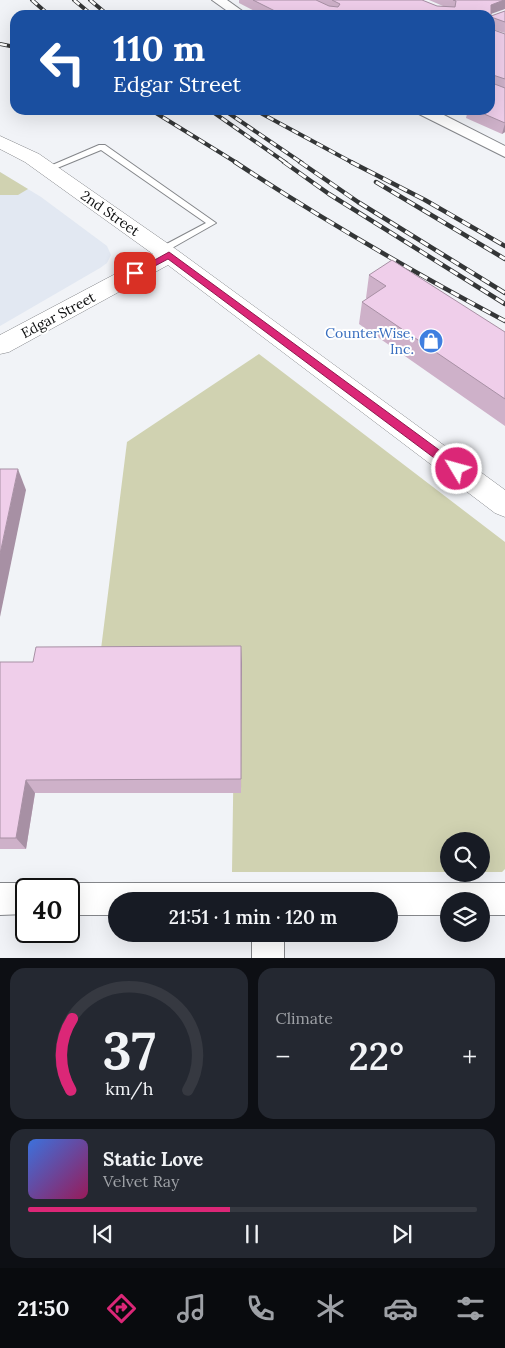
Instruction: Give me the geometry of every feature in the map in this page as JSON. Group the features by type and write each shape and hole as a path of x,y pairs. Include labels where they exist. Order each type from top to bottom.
{"street":[{"path":"218,0 234,10"},
{"path":"432,115 505,152"},
{"name":"2nd Street","path":"0,142 32,158 165,252 505,505"},
{"name":"Edgar Street","path":"0,346 165,252"},
{"path":"0,899 15,899"},
{"path":"80,899 108,899"},
{"path":"398,899 505,899"},
{"path":"268,942 268,958"}],"lane":[{"path":"48,169 102,147 212,223 165,252"}],"shaded area":[{"path":"0,172 41,197 107,246 111,255 107,263 100,268 0,326"}],"green space":[{"path":"0,172 28,189 18,195 0,195"},
{"path":"259,354 505,542 505,869 502,872 490,872 490,832 440,832 440,872 232,872 235,666 99,665 127,442"}],"building":[{"path":"253,0 316,0 329,6 338,7 340,4 332,0 422,0 437,6 455,7 456,1 453,0 504,0 491,5 491,10 273,10"},
{"path":"505,11 505,22 495,18 495,15"},
{"path":"495,30 505,34 505,79 495,76"},
{"path":"495,84 505,88 505,123 487,115 495,115"},
{"path":"392,260 505,332 505,399 362,302 386,286 369,275"},
{"path":"0,469 18,469 0,554"},
{"path":"241,646 241,779 26,780 16,838 0,838 0,662 33,662 36,647"}],"railway":[{"path":"32,0 43,10"},
{"path":"74,0 86,10"},
{"path":"90,0 102,10"},
{"path":"0,44 10,46"},
{"path":"159,115 237,163"},
{"path":"217,115 286,163"},
{"path":"231,115 302,163"},
{"path":"264,115 353,163"},
{"path":"235,162 368,245 505,321"},
{"path":"284,162 329,194 505,304"},
{"path":"300,162 358,202 505,293"},
{"path":"351,162 425,200 505,246"},
{"path":"376,182 505,259"}],"place":[{"name":"CounterWise, Inc.","path":"431,341"}],"route":[{"path":"135,273 169,255 457,469"}]}
